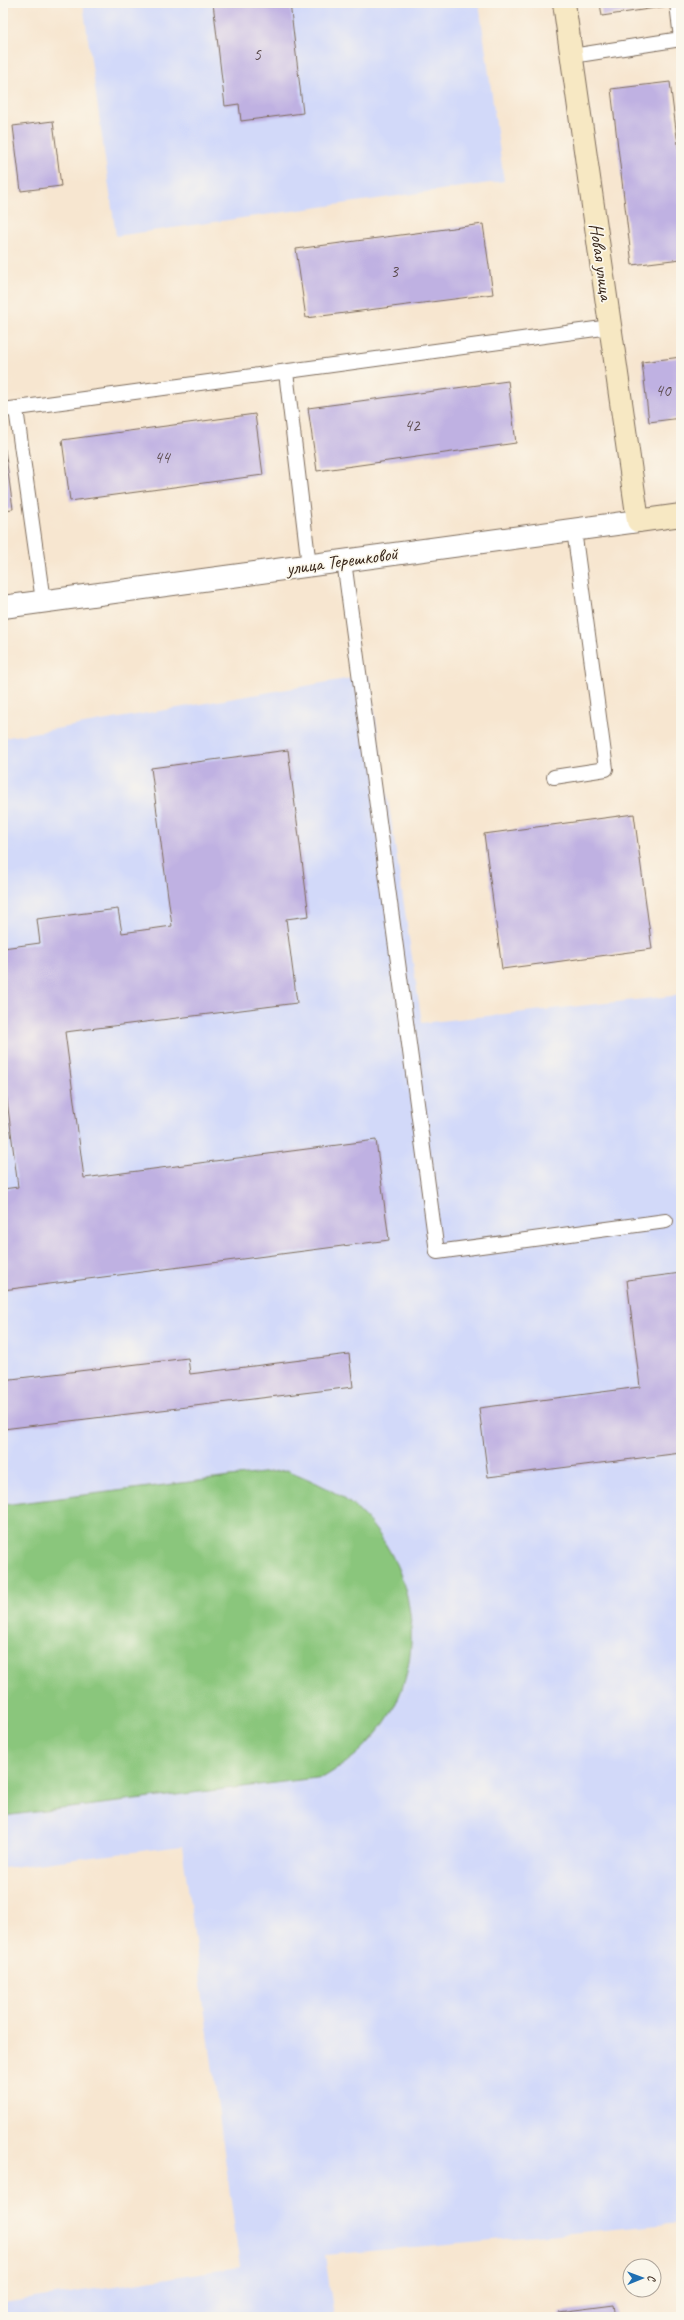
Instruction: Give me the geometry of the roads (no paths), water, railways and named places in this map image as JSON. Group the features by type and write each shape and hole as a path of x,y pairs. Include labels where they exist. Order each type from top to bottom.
{"main road":[{"name":"Новая улица","path":"564,3 638,521"},
{"name":"улица Терешковой","path":"638,521 681,515"}],"street":[{"name":"улица Терешковой","path":"3,606 638,521"}],"lane":[{"path":"572,56 681,39 677,3"},
{"path":"42,601 10,410 610,327"},
{"path":"286,372 309,566"},
{"path":"554,777 606,769 574,530"},
{"path":"344,561 437,1252 666,1221"}]}
